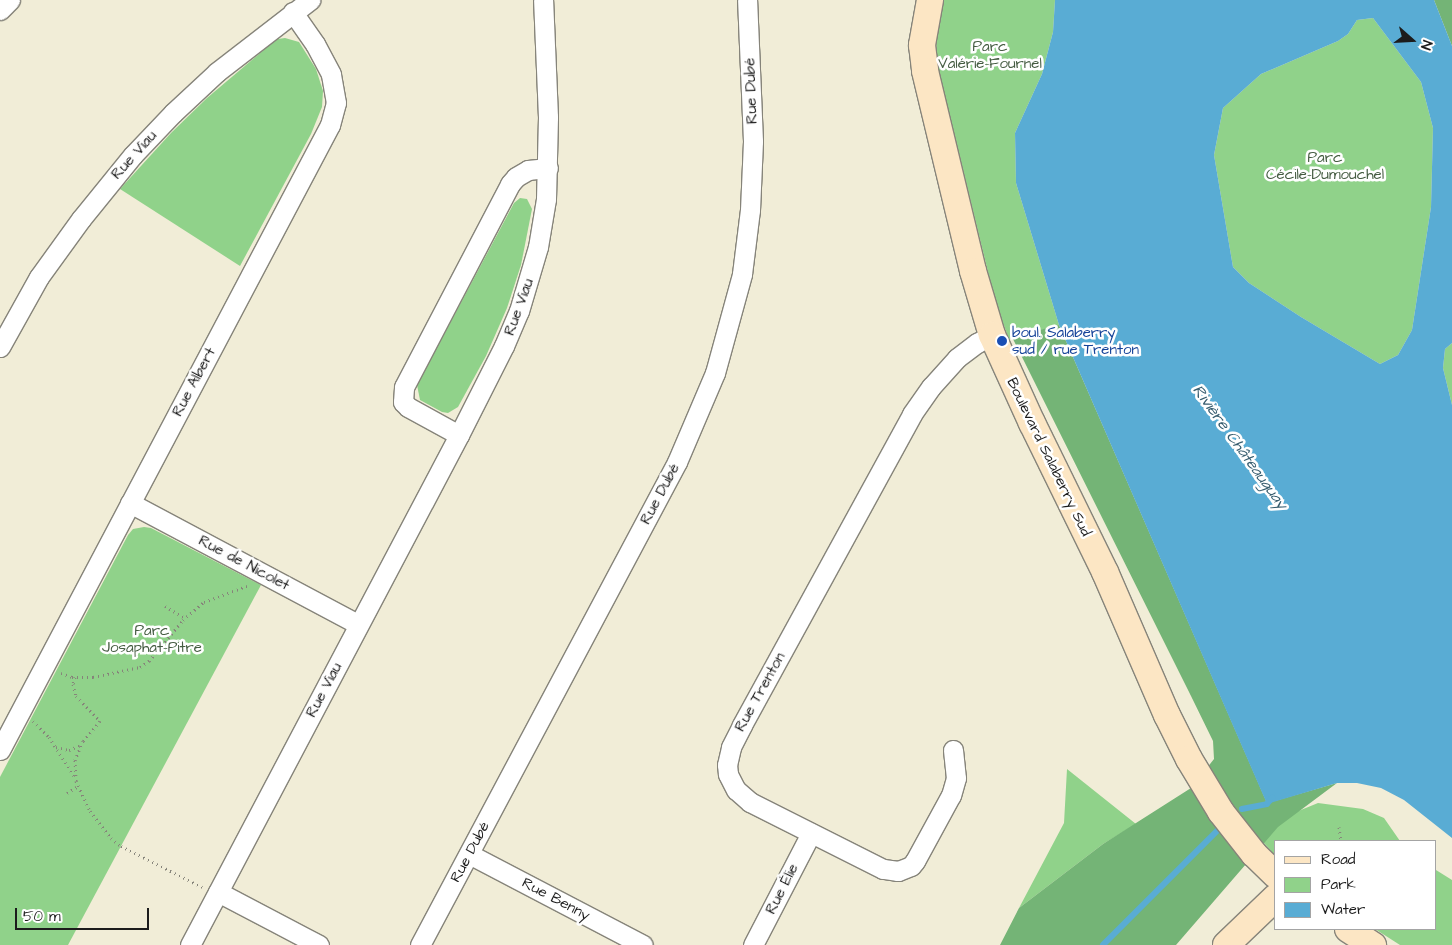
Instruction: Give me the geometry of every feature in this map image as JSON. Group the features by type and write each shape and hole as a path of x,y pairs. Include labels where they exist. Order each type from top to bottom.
{"street":[{"path":"0,10 10,0"},
{"name":"Rue Viau","path":"0,347 44,270 81,219 133,155 194,93 292,12 310,0"},
{"name":"Rue Viau","path":"190,945 211,890 358,624 459,435 504,346 519,311 540,239 548,168 548,117 543,0"},
{"name":"Rue Dubé","path":"420,945 677,462 715,373 742,274 750,210 753,141 747,0"},
{"name":"Boulevard Salaberry Sud","path":"930,0 922,45 925,72 973,271 992,335 1028,414 1105,572 1163,708 1189,759 1221,812 1254,854 1274,873"},
{"name":"Rue Albert","path":"0,750 326,135 334,115 336,96 331,74 315,44 292,12"},
{"path":"459,435 408,407 403,402 404,387 510,184 516,177 528,170 548,168"},
{"name":"Rue Trenton","path":"953,750 956,778 951,795 920,854 911,866 898,872 883,870 742,796 728,774 728,756 731,748 920,402 957,358 977,342 992,335"},
{"name":"Rue de Nicolet","path":"130,503 358,624"},
{"name":"Rue Élie","path":"754,945 811,833"},
{"name":"Rue Benny","path":"469,854 643,945"},
{"path":"211,890 319,945"},
{"path":"1226,945 1274,899"},
{"path":"1350,930 1373,945"}],"path":[{"path":"56,671 74,677 104,676 140,667 162,646 186,618 204,602 255,582"},
{"path":"165,606 186,618"},
{"path":"162,646 179,650"},
{"path":"74,677 73,684 76,696 100,721 81,745 75,760 76,781"},
{"path":"31,719 69,765 90,811 118,844 211,890"},
{"path":"56,747 69,750 81,745"},
{"path":"67,793 78,786"},
{"path":"1338,827 1341,840"}],"green space":[{"name":"Parc Valérie-Fournel","path":"943,0 1055,0 1053,32 1042,74 1015,133 1016,183 1059,325 1009,339 996,305 937,63 936,37"},
{"path":"1434,0 1452,0 1452,46"},
{"name":"Parc Cécile-Dumouchel","path":"1373,18 1421,82 1433,128 1431,207 1412,330 1398,355 1380,364 1301,317 1249,283 1233,267 1214,155 1223,108 1261,74 1338,41 1348,34 1357,20"},
{"path":"285,38 299,42 316,69 323,91 322,107 311,134 240,266 120,189 171,133 207,98 272,43 278,39"},
{"path":"520,198 527,199 532,209 521,265 507,308 486,356 458,407 448,413 442,412 420,400 417,385 514,203"},
{"path":"1059,325 1267,803 1337,783 1278,827 1176,945 1000,945 1019,908 1103,844 1191,788 1214,759 1213,741 1012,337"},
{"path":"1452,343 1452,405 1443,368 1445,349"},
{"name":"Parc Josaphat-Pitre","path":"151,528 261,585 68,945 0,945 0,777 128,535 133,529"},
{"path":"1067,769 1136,824 1103,844 1019,908 1064,823"},
{"path":"1318,803 1363,809 1384,818 1399,840 1274,840 1274,854 1260,839 1296,812"},
{"path":"1437,871 1452,880 1452,945 1400,945 1377,930 1437,930"}],"water":[{"name":"Rivière Châteauguay","path":"1055,0 1434,0 1452,46 1452,343 1445,349 1443,368 1452,405 1452,838 1404,800 1381,788 1357,783 1337,783 1267,804 1059,325 1016,183 1015,133 1042,74 1053,32","holes":["1373,18 1421,82 1433,128 1431,207 1412,330 1398,355 1380,364 1301,317 1249,283 1233,267 1214,155 1223,108 1261,74 1338,41 1348,34 1357,20"]}],"waterway":[{"path":"1242,809 1267,804 1272,798"},
{"path":"1103,945 1218,830"}],"place":[{"name":"boul. Salaberry sud / rue Trenton","path":"1002,341"}]}
